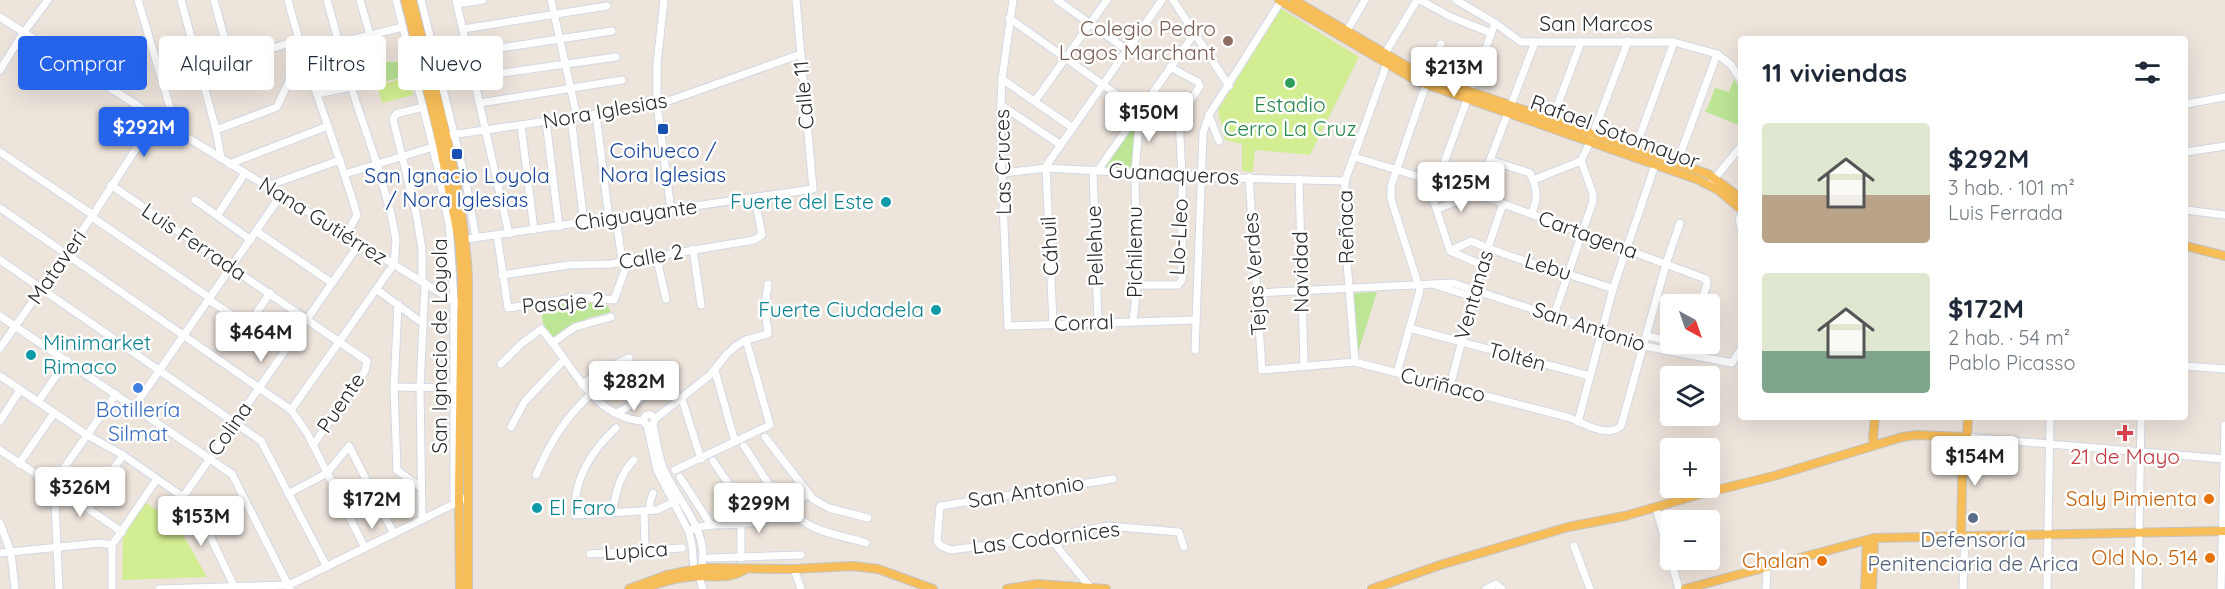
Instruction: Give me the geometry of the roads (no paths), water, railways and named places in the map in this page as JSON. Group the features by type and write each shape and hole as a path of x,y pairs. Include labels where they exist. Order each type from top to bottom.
{"main road":[{"name":"San Ignacio de Loyola","path":"405,0 446,136"},
{"name":"San Ignacio de Loyola","path":"412,0 446,136 462,240 460,589"},
{"name":"Rafael Sotomayor","path":"1294,0 1306,12"},
{"name":"Rafael Sotomayor","path":"1280,1 1306,12 1427,81 1592,138 1677,163 1738,197"},
{"name":"Rafael Sotomayor","path":"1509,109 1552,120 1655,165 1712,181 1738,208"},
{"path":"2188,247 2225,256"},
{"path":"1875,420 1873,438 1875,445"},
{"path":"1963,536 1965,437 1968,420"},
{"path":"1372,589 1440,565 1568,527 1656,508 1774,476 1875,445 1914,436 1965,437"},
{"name":"San Ignacio de Loyola","path":"460,501 468,589"},
{"path":"1685,589 1870,539 2224,531"},
{"path":"1865,589 1870,539"},
{"path":"1870,539 1872,589"},
{"path":"629,589 656,579 698,571 734,576 744,570 852,566 870,567 933,589"},
{"path":"643,589 698,571"},
{"path":"1007,589 1037,584 1106,589"}],"street":[{"path":"0,70 48,0"},
{"path":"138,0 177,131"},
{"path":"181,0 216,130 221,158"},
{"path":"214,0 229,55 235,61 286,44"},
{"path":"288,0 297,36"},
{"path":"327,0 336,36"},
{"path":"360,0 370,35"},
{"name":"San Ignacio de Loyola","path":"396,0 433,147 449,224 461,306 453,388 460,501"},
{"name":"San Ignacio de Loyola","path":"421,0 446,136 466,182 476,238"},
{"path":"464,36 457,2 483,0"},
{"path":"551,0 570,88 584,223"},
{"path":"664,0 657,64 657,105 671,210"},
{"name":"Calle 11","path":"796,0 813,189"},
{"name":"Las Cruces","path":"1008,326 1000,126 1002,79 1013,0"},
{"path":"1057,0 1127,50"},
{"path":"1035,101 1107,0"},
{"path":"1046,168 1162,0"},
{"path":"1173,0 1229,86"},
{"path":"1306,12 1314,0"},
{"path":"1344,34 1365,0"},
{"path":"1418,0 1451,17 1491,33"},
{"name":"Reñaca","path":"1354,362 1343,206 1345,181 1385,59 1418,0"},
{"name":"San Marcos","path":"1456,0 1495,23 1521,42 1674,42 1717,54 1738,74"},
{"path":"1195,350 1203,133 1209,115 1280,1"},
{"path":"463,29 607,6"},
{"name":"Nana Gutiérrez","path":"0,17 156,118 461,306"},
{"path":"1009,18 1140,111 1179,118 1200,84 1170,67"},
{"path":"1482,265 1450,251 1432,199 1495,23"},
{"path":"366,36 403,27"},
{"path":"503,48 612,31"},
{"path":"1095,170 1195,33"},
{"path":"1437,209 1477,194 1535,42"},
{"path":"1552,120 1581,42"},
{"path":"1533,180 1581,161 1628,42"},
{"path":"1635,149 1674,42"},
{"path":"1396,373 1419,295 1418,284 1390,199 1391,186 1441,44"},
{"name":"Nora Iglesias","path":"446,136 657,105 801,54"},
{"path":"1677,163 1717,54"},
{"path":"503,73 616,57"},
{"path":"1002,79 1074,128"},
{"path":"480,103 622,80"},
{"path":"216,130 277,106 286,87"},
{"path":"316,90 357,215 346,235"},
{"path":"317,94 336,90"},
{"path":"291,410 394,264 396,240 392,214 352,90"},
{"path":"477,90 509,234"},
{"path":"2188,104 2225,97"},
{"path":"1002,105 1061,145"},
{"path":"422,520 420,387 423,249 393,117 396,114 423,107"},
{"name":"Pichilemu","path":"1133,321 1137,285 1135,172 1140,111"},
{"path":"596,114 612,219 625,261"},
{"path":"1209,115 1219,141"},
{"name":"Mataveri","path":"0,348 92,216 156,118"},
{"name":"Llo-Lleo","path":"1137,285 1181,283 1182,175 1179,118"},
{"path":"546,121 559,226"},
{"path":"521,125 534,230"},
{"path":"230,164 328,126"},
{"path":"2188,152 2225,146"},
{"path":"345,174 433,147"},
{"path":"1712,181 1738,150"},
{"path":"0,152 285,350"},
{"path":"1354,157 1437,182"},
{"path":"267,186 340,160"},
{"path":"1490,160 1530,173 1538,192 1537,203 1531,214"},
{"path":"1554,315 1594,199 1581,161"},
{"path":"1578,422 1613,289 1655,165"},
{"name":"Guanaqueros","path":"1003,173 1046,168 1345,181"},
{"name":"Cáhuil","path":"1046,168 1053,324"},
{"name":"Pellehue","path":"1095,170 1098,322"},
{"path":"217,216 245,173"},
{"name":"Tejas Verdes","path":"1249,177 1262,370"},
{"name":"Navidad","path":"1299,179 1304,365"},
{"name":"Luis Ferrada","path":"111,185 307,319"},
{"name":"Chiguayante","path":"462,240 813,189"},
{"name":"Cartagena","path":"1477,194 1706,279 1704,294"},
{"path":"134,407 281,195"},
{"name":"Calle 2","path":"502,275 569,265 611,264 754,240 762,235 755,198"},
{"path":"195,200 251,240"},
{"name":"Ventanas","path":"1450,386 1482,265 1503,204"},
{"path":"0,208 291,410 304,427 365,548"},
{"path":"2188,210 2225,215"},
{"path":"1644,346 1666,264 1680,223"},
{"path":"256,231 332,283"},
{"path":"497,235 502,275"},
{"name":"Lebu","path":"1450,251 1471,241 1613,289"},
{"name":"Colina","path":"183,497 360,243"},
{"path":"693,249 701,305"},
{"path":"656,255 666,299"},
{"path":"0,260 261,441 327,567"},
{"name":"Pasaje 2","path":"502,275 508,308 580,297 614,300 625,261"},
{"path":"501,364 521,344 541,330 591,394 617,413 635,421 650,422 715,371 726,354 746,340 768,334 765,306 768,284"},
{"name":"San Antonio","path":"1256,292 1429,284 1474,293 1554,315 1644,346 1732,363 1738,353"},
{"path":"376,289 422,322"},
{"path":"248,326 270,293"},
{"path":"398,304 394,387 397,470 420,487"},
{"path":"0,316 232,474 289,587"},
{"path":"552,344 576,327 611,317"},
{"name":"Puente","path":"307,319 367,361 365,371 313,445"},
{"name":"Corral","path":"1008,326 1196,320"},
{"name":"Toltén","path":"1409,328 1590,376"},
{"name":"San Antonio","path":"1646,336 1660,339"},
{"path":"675,470 770,425 746,340"},
{"name":"Curiñaco","path":"1262,370 1354,362 1567,417 1598,429 1620,428 1644,346"},
{"path":"582,385 599,372 629,358"},
{"path":"38,402 67,360"},
{"path":"511,427 525,401 564,360"},
{"path":"2188,366 2225,369"},
{"path":"715,371 735,442"},
{"path":"0,376 87,435 123,455 183,497 198,511 234,586"},
{"path":"394,387 453,388"},
{"path":"0,421 20,390"},
{"path":"59,589 56,503 52,485 116,394"},
{"path":"536,475 547,448 560,427 573,410 591,394"},
{"path":"682,399 701,459"},
{"path":"617,413 640,400"},
{"path":"19,464 54,412"},
{"path":"2047,589 2050,420"},
{"path":"2138,589 2141,420"},
{"path":"650,422 657,470 697,527 702,542 698,571"},
{"path":"2221,589 2225,425"},
{"path":"616,428 588,459 580,479 575,515 657,510 677,501"},
{"path":"765,437 808,494 818,503 868,518"},
{"path":"1965,437 2224,459"},
{"path":"288,494 327,473 349,446 394,534"},
{"path":"744,446 788,509 814,527 866,543"},
{"path":"0,450 122,532"},
{"path":"87,508 123,455"},
{"path":"612,513 616,488 624,472 634,460"},
{"path":"713,461 755,523"},
{"path":"680,477 711,525"},
{"path":"112,589 112,545 157,479"},
{"name":"San Antonio","path":"940,506 1113,479"},
{"path":"645,550 647,510 653,494"},
{"path":"688,532 697,527 711,525 755,523 788,509 808,494"},
{"path":"159,589 234,586 289,587 460,501"},
{"path":"677,501 692,545 703,589"},
{"name":"Las Codornices","path":"940,506 936,538 940,545 951,550 1048,537 1108,526 1179,532 1184,548"},
{"path":"1656,508 1679,589"},
{"path":"0,523 11,553 15,589"},
{"path":"741,525 741,558"},
{"path":"1963,536 1963,589"},
{"path":"1048,537 1090,587"},
{"path":"0,554 100,543 112,545"},
{"path":"1574,546 1590,589"},
{"name":"Lupica","path":"590,554 682,548"},
{"path":"709,558 801,555"},
{"path":"1766,589 1767,567"},
{"path":"794,569 801,589"},
{"path":"265,586 281,571"},
{"path":"1486,589 1494,585 1500,587"}],"place":[{"name":"Colegio Pedro Lagos Marchant","path":"1228,41"},
{"name":"Estadio Cerro La Cruz","path":"1290,83"},
{"name":"Coihueco / Nora Iglesias","path":"663,129"},
{"name":"San Ignacio Loyola / Nora Iglesias","path":"457,154"},
{"name":"Fuerte del Este","path":"886,202"},
{"name":"Fuerte Ciudadela","path":"936,310"},
{"name":"Minimarket Rimaco","path":"31,355"},
{"name":"Botillería Silmat","path":"138,388"},
{"name":"21 de Mayo","path":"2125,433"},
{"name":"Saly Pimienta","path":"2209,499"},
{"name":"El Faro","path":"537,508"},
{"name":"Defensoría Penitenciaria de Arica","path":"1973,518"},
{"name":"Old No. 514","path":"2210,558"},
{"name":"Chalan","path":"1822,561"}]}
